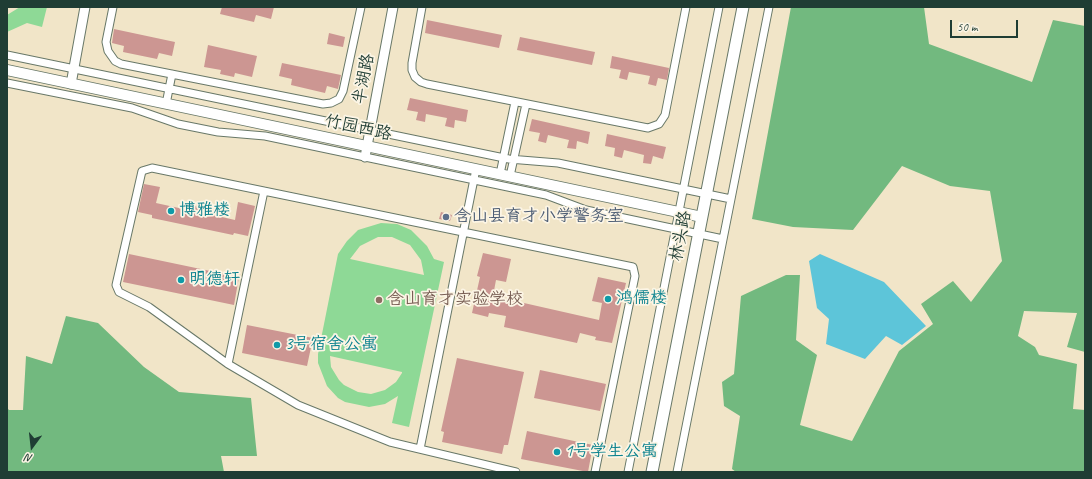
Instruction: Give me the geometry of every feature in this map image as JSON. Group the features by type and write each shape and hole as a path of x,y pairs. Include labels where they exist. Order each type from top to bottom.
{"main road":[{"name":"林头路","path":"652,472 743,7"},
{"name":"竹园西路","path":"7,70 702,217"}],"street":[{"path":"71,84 85,7"},
{"path":"112,7 106,42 108,51 115,61 120,64 323,104 331,103 339,99 343,91 361,7"},
{"name":"半湖路","path":"365,157 393,7"},
{"path":"422,7 412,70 415,77 427,84 648,128 659,124 665,115 686,7"},
{"path":"628,472 719,7"},
{"path":"677,472 769,7"},
{"path":"7,55 503,158 558,163 731,199"},
{"path":"166,104 172,74"},
{"path":"7,83 132,108 185,125 218,132 265,136 546,195 586,210 723,239"},
{"path":"505,175 503,158 516,102"},
{"path":"505,175 514,159 526,104"},
{"path":"516,472 390,442 298,405 228,364 149,308 119,292 116,288 118,277 139,176 144,169 152,168 629,265 635,271 595,472"},
{"path":"420,449 476,169"},
{"path":"228,364 264,191"}],"green space":[{"path":"20,7 47,7 42,27 27,23 7,32 7,15"},
{"path":"791,7 924,7 929,44 1032,82 1053,20 1085,26 1085,352 1067,347 1077,313 1024,311 1018,336 1035,347 1039,355 1077,364 1073,409 1085,410 1085,472 736,472 732,469 740,416 724,406 722,382 734,374 741,296 786,275 800,275 796,340 817,355 800,425 852,441 899,351 933,324 921,304 953,281 971,302 1002,261 990,191 950,186 902,166 853,230 793,227 752,219"},
{"path":"381,223 397,224 411,230 427,246 434,259 444,262 409,427 392,423 398,396 385,404 369,407 345,402 338,398 327,386 318,363 318,354 338,254 347,241 358,230","holes":["378,237 392,237 410,245 421,260 424,275 350,259 360,246","330,356 402,372 402,373 396,382 385,390 371,394 358,392 344,385 339,380 331,367"]},
{"path":"66,316 98,323 144,367 179,392 251,398 257,456 221,456 224,472 7,472 7,408 9,410 23,410 26,356 52,364"}],"water":[{"path":"820,254 884,282 926,326 902,345 886,336 865,359 826,344 829,319 817,308 809,261"}],"building":[{"path":"222,7 274,7 271,19 256,15 254,22 220,14"},
{"path":"427,20 502,35 499,48 425,33"},
{"path":"114,29 175,42 172,56 159,53 157,59 123,52 124,46 112,43"},
{"path":"329,33 345,37 343,47 327,44"},
{"path":"520,37 595,52 592,65 517,50"},
{"path":"208,45 257,56 252,77 235,73 234,77 220,74 221,70 204,67"},
{"path":"612,56 669,68 667,80 658,78 656,86 648,84 650,76 629,72 627,80 619,78 621,70 610,68"},
{"path":"282,63 341,75 338,89 327,86 325,93 291,85 292,79 279,76"},
{"path":"410,98 468,110 466,122 455,120 454,128 445,126 447,118 426,114 425,122 416,120 418,112 407,110"},
{"path":"532,119 590,132 588,144 577,141 576,149 567,148 569,140 548,135 546,143 538,141 540,133 529,131"},
{"path":"607,134 666,147 663,159 653,156 651,164 643,163 644,155 624,150 622,158 614,156 615,148 605,146"},
{"name":"博雅楼","path":"144,184 160,187 156,203 188,210 189,205 205,208 204,213 235,220 238,202 255,206 248,236 234,233 233,235 152,218 152,215 138,212"},
{"name":"含山县育才小学警务室","path":"441,212 452,215 450,221 439,219"},
{"name":"鸿儒楼","path":"483,253 511,259 506,282 496,280 493,296 599,320 602,303 592,301 598,277 626,283 612,343 595,340 596,337 580,333 577,343 504,327 506,316 489,313 488,317 472,313 480,277 477,276"},
{"name":"明德轩","path":"129,254 239,277 234,305 123,282"},
{"name":"3号宿舍公寓","path":"247,325 313,338 307,366 242,353"},
{"path":"457,358 524,372 508,445 504,445 502,454 442,442 444,432 441,431"},
{"path":"540,370 606,384 600,411 534,398"},
{"name":"1号学生公寓","path":"527,431 593,445 588,472 521,459"}],"place":[{"name":"博雅楼","path":"171,211"},
{"name":"含山县育才小学警务室","path":"446,217"},
{"name":"明德轩","path":"181,280"},
{"name":"鸿儒楼","path":"608,299"},
{"name":"含山育才实验学校","path":"379,300"},
{"name":"3号宿舍公寓","path":"277,345"},
{"name":"1号学生公寓","path":"557,452"}]}
